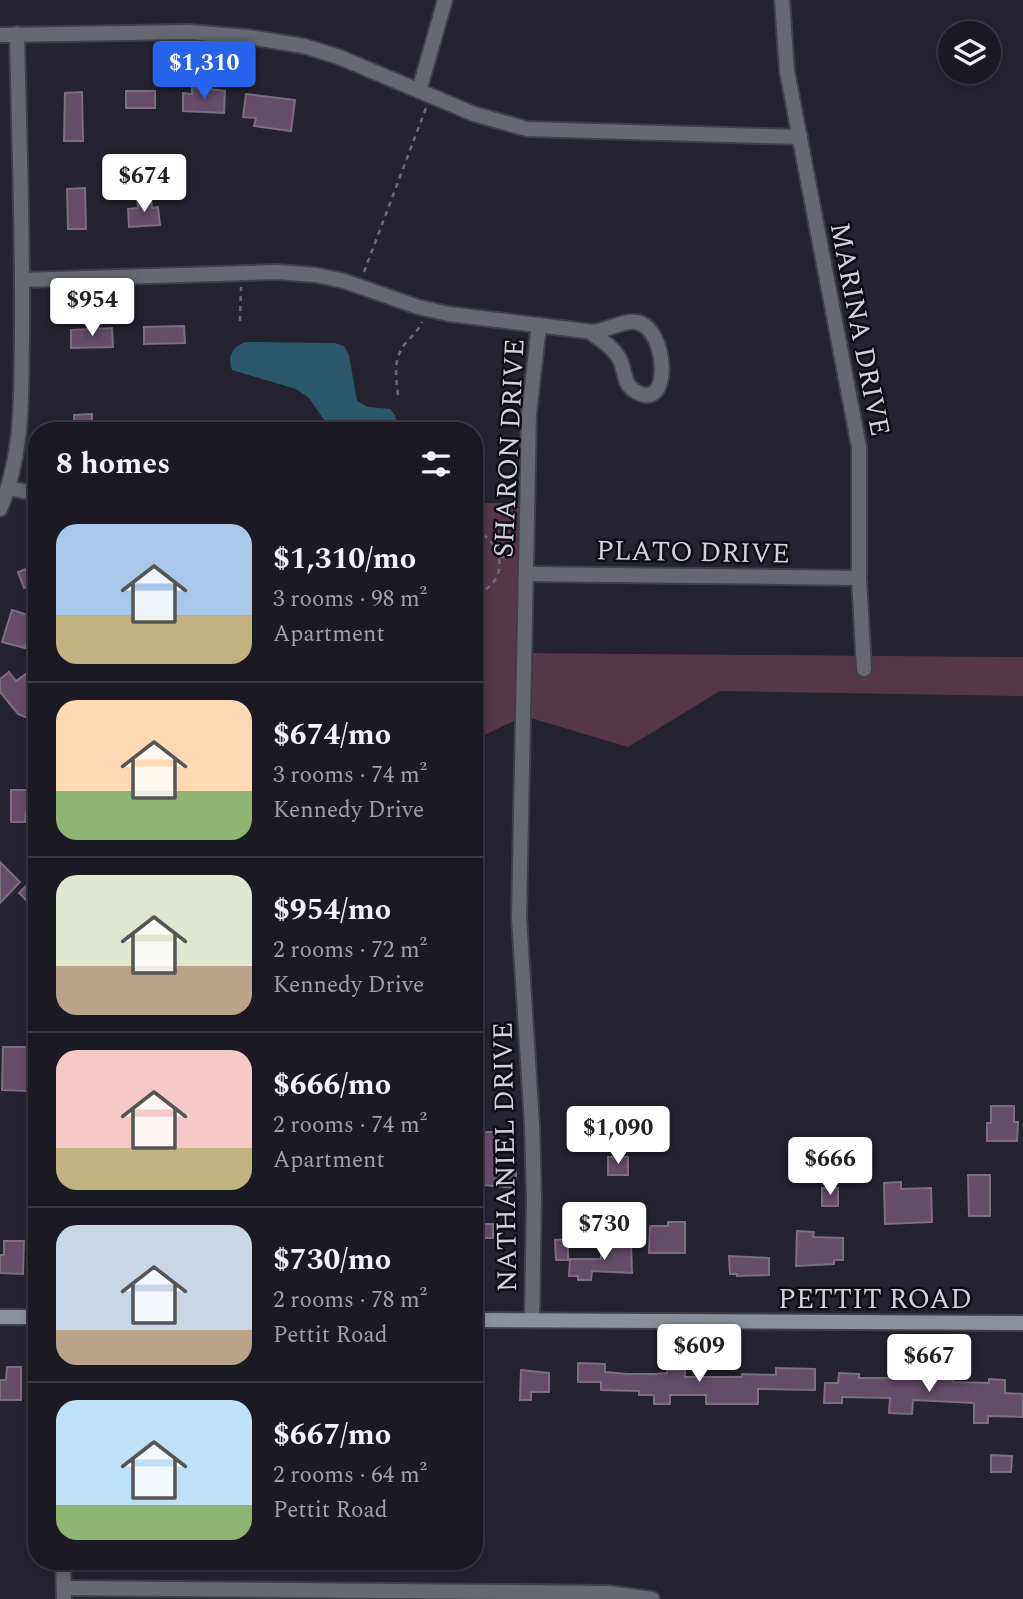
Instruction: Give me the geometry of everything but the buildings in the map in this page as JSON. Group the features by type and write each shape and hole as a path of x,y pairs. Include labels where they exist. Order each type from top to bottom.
{"street":[{"path":"425,93 445,0"},
{"name":"MARINA DRIVE","path":"782,0 787,71 859,447 859,578 864,669"},
{"path":"0,35 189,33 248,37 304,46 339,57 474,114 527,129 800,137"},
{"path":"0,509 9,488 20,438 22,280 17,34"},
{"path":"22,280 276,272 316,275 449,314 594,332 631,321 646,326 655,338 663,373 662,383 655,391 643,394 634,391 627,384 616,354 594,335 594,332"},
{"name":"SHARON DRIVE","path":"527,573 529,415 538,326"},
{"path":"9,488 28,492"},
{"name":"PLATO DRIVE","path":"527,573 859,578"},
{"name":"NATHANIEL DRIVE","path":"527,573 519,917 533,1125 532,1320"},
{"path":"0,1317 28,1317"},
{"name":"PETTIT ROAD","path":"483,1320 1023,1323"},
{"path":"63,1570 64,1593 608,1596 652,1599"}],"path":[{"path":"359,286 425,93"},
{"path":"240,274 240,321"},
{"path":"398,395 398,355 418,330 427,309"},
{"path":"483,535 491,539 500,557 496,578 483,590"}],"shaded area":[{"path":"483,503 520,503 520,653 1023,657 1023,696 720,691 628,747 524,716 483,736"}],"water":[{"path":"246,342 335,343 344,346 349,355 357,401 368,407 390,409 397,422 326,422 309,398 296,389 232,370 230,361 237,346"}]}
